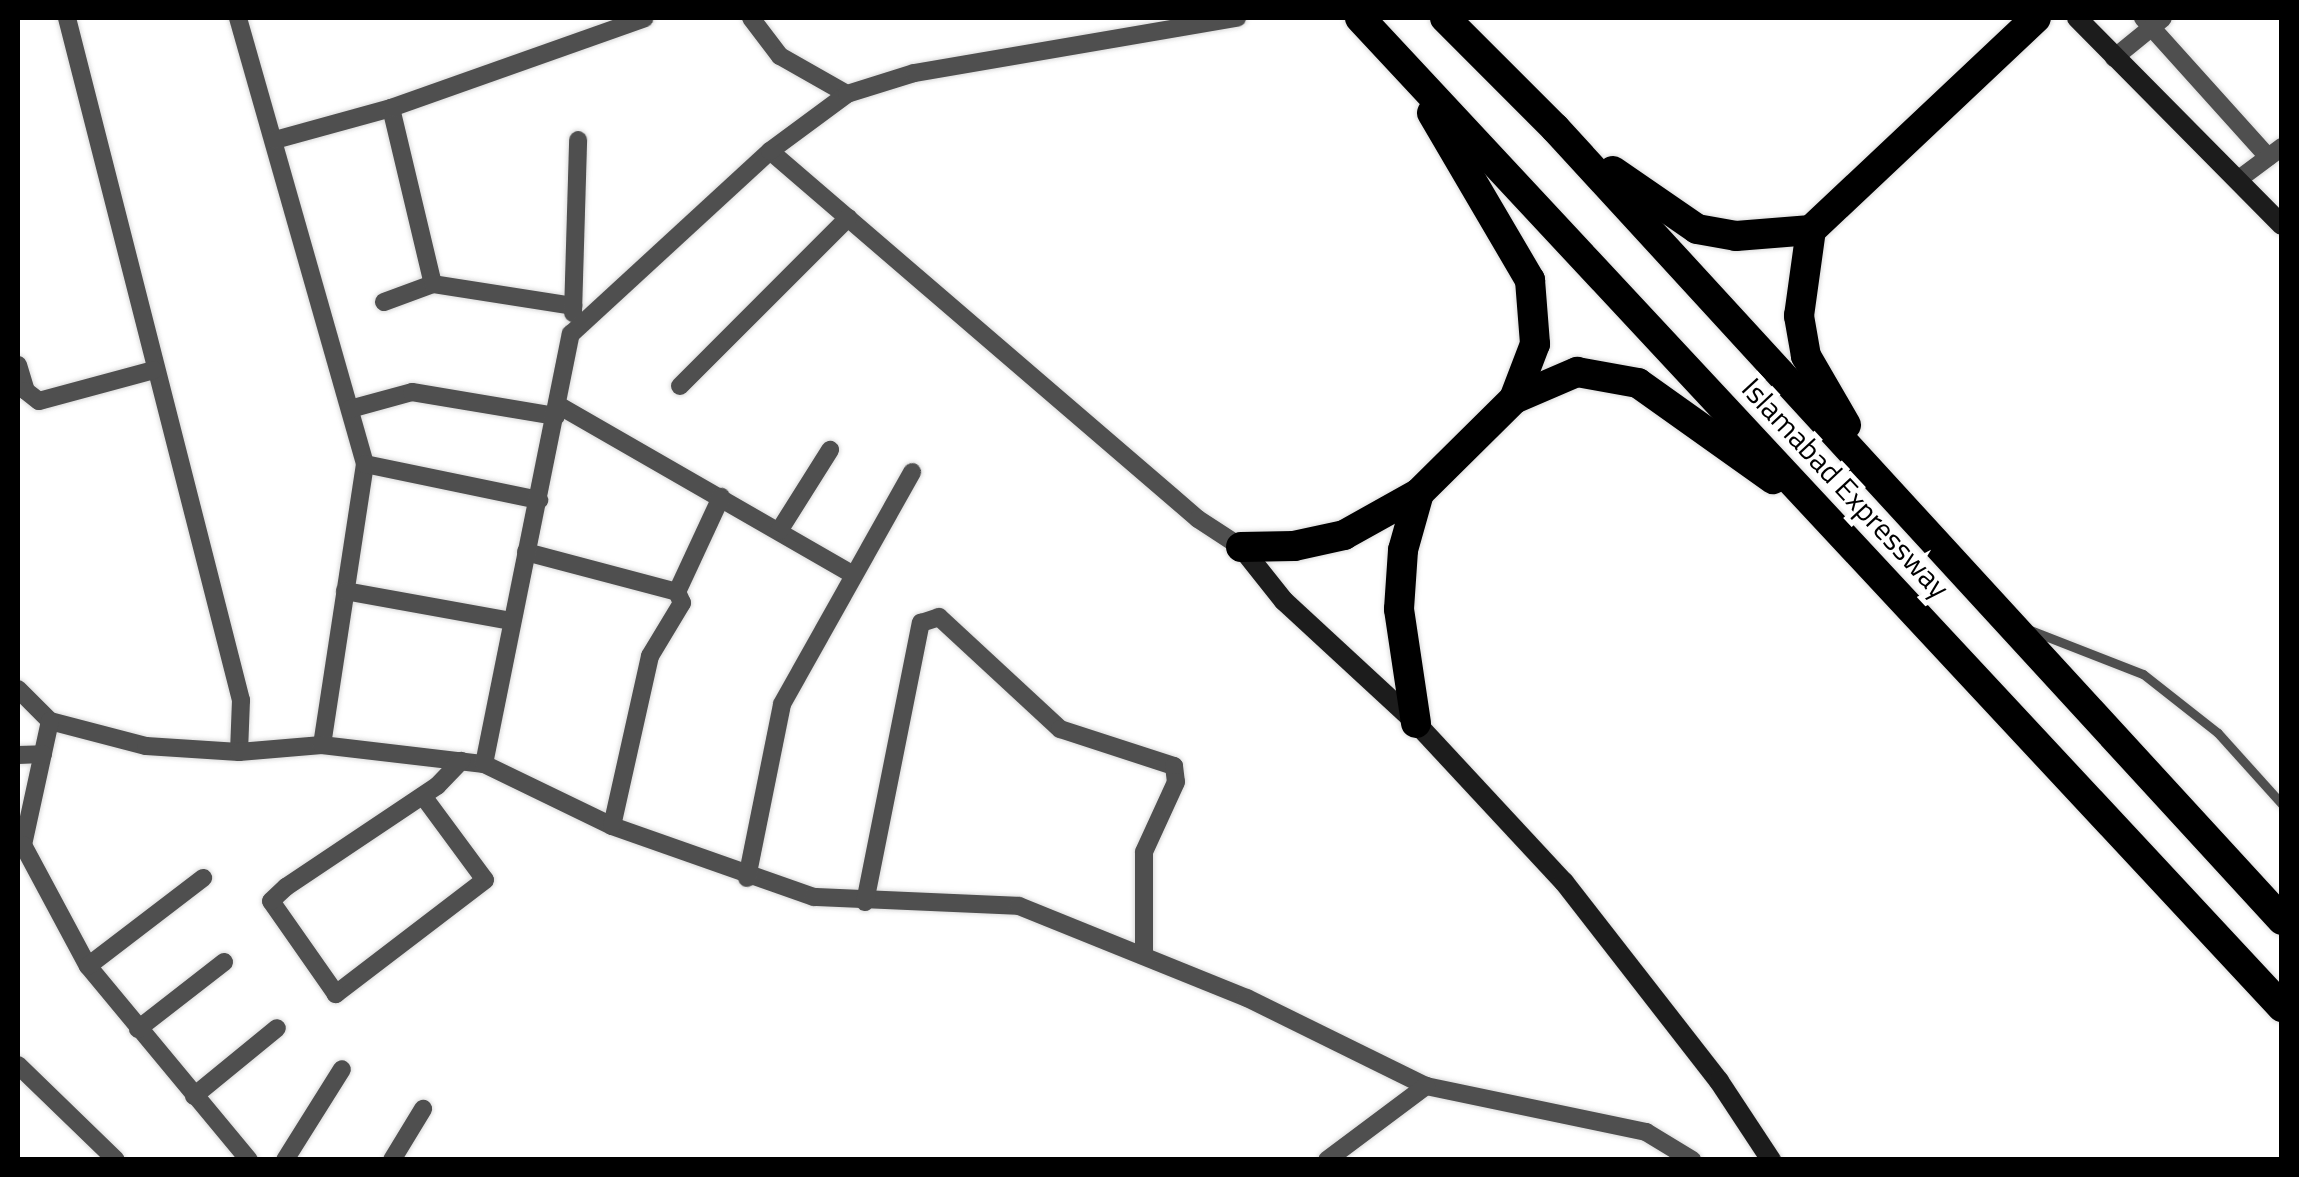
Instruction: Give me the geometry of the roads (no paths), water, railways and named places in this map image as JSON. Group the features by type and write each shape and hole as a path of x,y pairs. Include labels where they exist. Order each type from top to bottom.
{"highway":[{"name":"Islamabad Expressway","path":"1360,18 2282,1007"},
{"name":"Islamabad Expressway","path":"1446,18 1555,128 2282,920"},
{"path":"1555,128 1697,229 1736,236 1811,230 2036,18"},
{"path":"1404,65 1530,280 1535,344 1514,398"},
{"path":"1811,230 1799,316 1806,356 1882,483"},
{"path":"1241,547 1294,546 1344,535 1419,493 1514,398 1577,372 1638,383 1821,512"},
{"path":"1416,723 1399,610 1403,550 1419,493"}],"street":[{"path":"67,18 241,700 239,752"},
{"path":"238,18 365,464 322,745"},
{"path":"275,140 391,108 645,18"},
{"path":"751,18 780,56 847,94"},
{"path":"571,334 770,150 847,94 914,73 1237,18"},
{"path":"2077,18 2282,225"},
{"path":"2114,58 2153,21 2275,152 2239,179"},
{"path":"391,108 433,284"},
{"path":"484,764 571,334 578,140"},
{"path":"770,150 1198,519 1241,547 1284,601 1416,723 1564,882 1718,1080 1770,1160"},
{"path":"680,386 848,218"},
{"path":"384,302 433,284 573,306"},
{"path":"18,365 26,391 39,401 154,370"},
{"path":"350,408 412,392 556,410 721,497 850,573"},
{"path":"778,531 830,450"},
{"path":"365,464 540,500"},
{"path":"748,878 782,704 850,573 912,472"},
{"path":"612,826 650,656 682,603 677,592 721,497"},
{"path":"526,552 677,592"},
{"path":"345,591 511,621"},
{"path":"865,902 921,623 939,617 1060,729 1174,766 1176,782 1144,852 1144,954"},
{"path":"18,689 50,720 146,746 239,752 322,745 484,764 612,826 748,878 814,897 1019,906 1144,954 1426,1086 1646,1132 1692,1160"},
{"path":"50,720 20,848 88,966 248,1159"},
{"path":"18,755 43,754"},
{"path":"423,796 485,880 336,994 271,901 423,796 461,761"},
{"path":"88,966 203,878"},
{"path":"138,1029 224,962"},
{"path":"194,1096 277,1028"},
{"path":"18,1065 116,1160"},
{"path":"285,1160 342,1069"},
{"path":"1330,1159 1426,1086"},
{"path":"392,1160 423,1109"}],"lane":[{"path":"2008,623 2143,674 2218,733 2282,804"}]}
